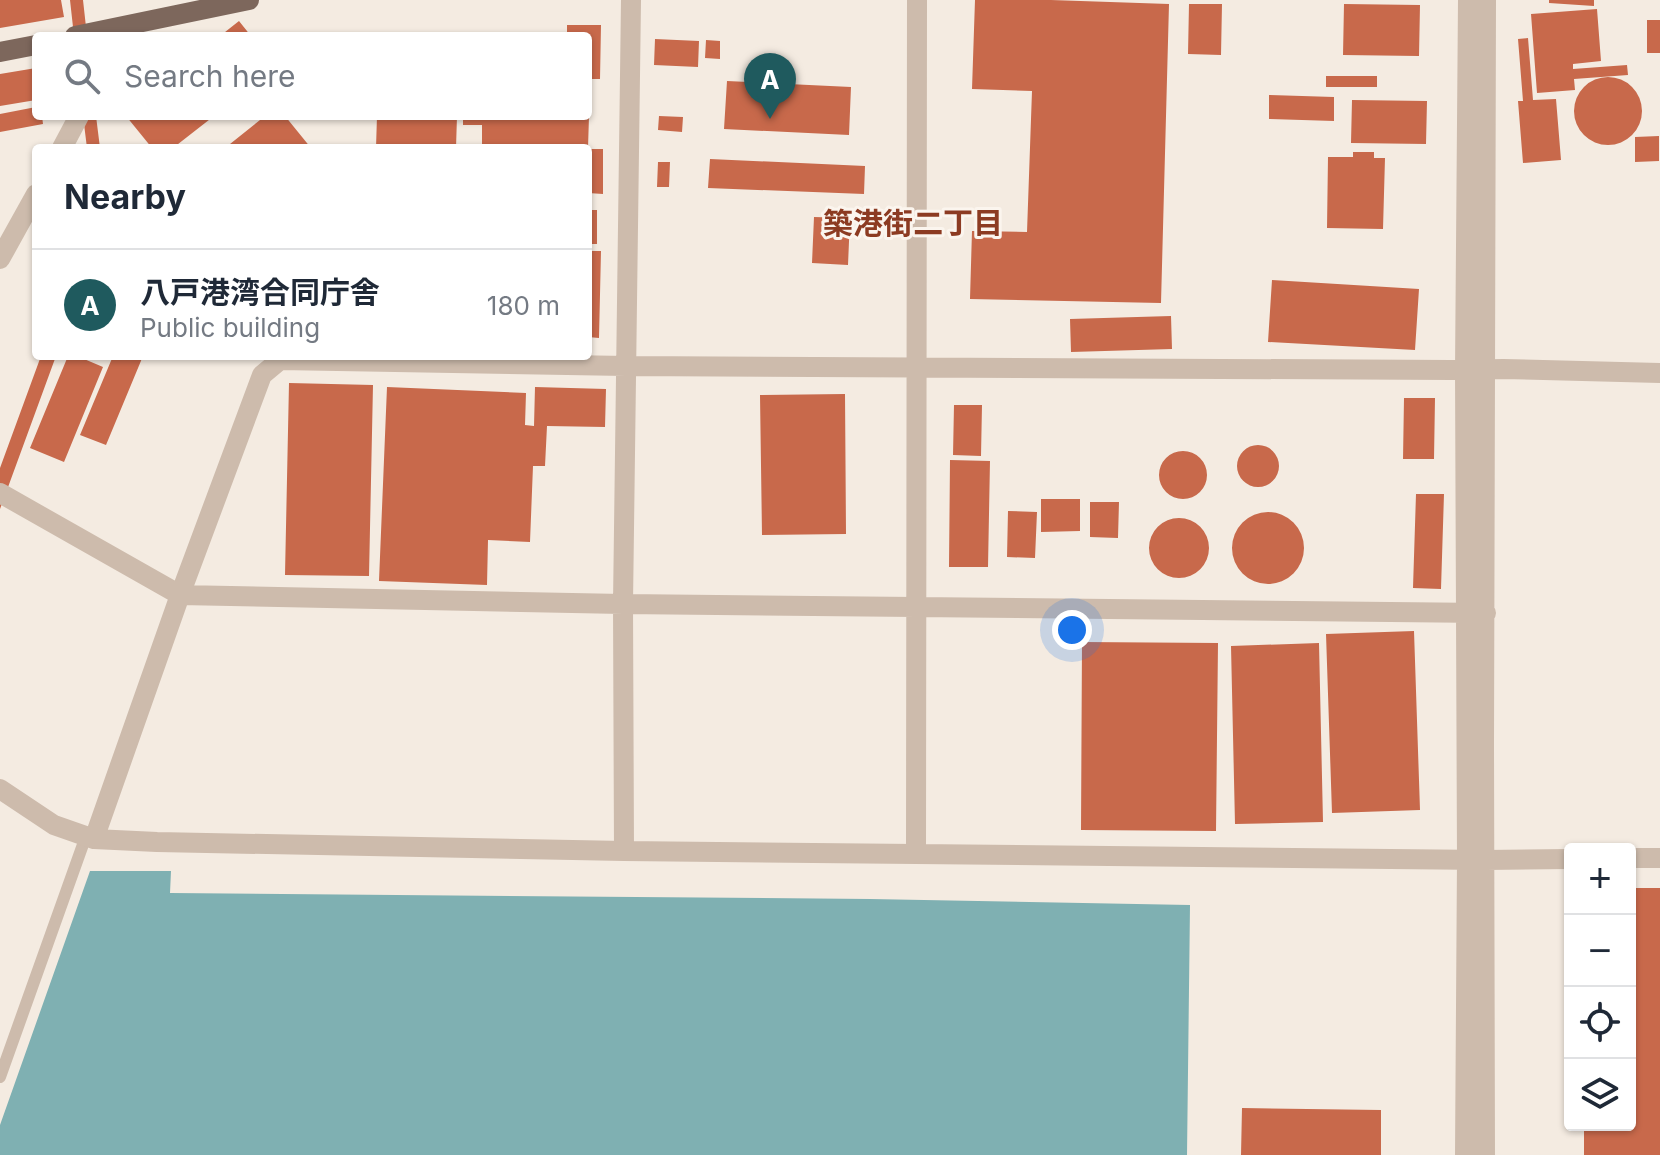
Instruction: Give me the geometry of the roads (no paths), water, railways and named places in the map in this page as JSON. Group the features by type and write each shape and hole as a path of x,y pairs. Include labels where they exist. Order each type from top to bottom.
{"main road":[{"path":"127,30 249,0"},
{"path":"0,52 32,46"}],"street":[{"path":"624,851 623,604 631,0"},
{"path":"916,853 917,0"},
{"path":"1465,1155 1476,860 1484,745 1476,613 1476,370 1468,0"},
{"path":"1476,370 1486,0"},
{"path":"64,144 77,120"},
{"path":"0,259 32,201"},
{"path":"90,838 262,375 280,360 626,366 1660,373"},
{"path":"0,493 180,595 623,604 1476,613"},
{"path":"0,789 54,825 90,838 157,842 624,851 1564,859"},
{"path":"1636,858 1660,858"},
{"path":"1476,860 1485,1155"}],"lane":[{"path":"0,1077 90,838"}],"water":[{"path":"90,871 171,871 170,893 1190,905 1187,1155 0,1155 0,1125"}],"place":[{"name":"八戸港湾合同庁舎","path":"770,119"}],"district":[{"name":"築港街二丁目","path":"913,224"}]}
